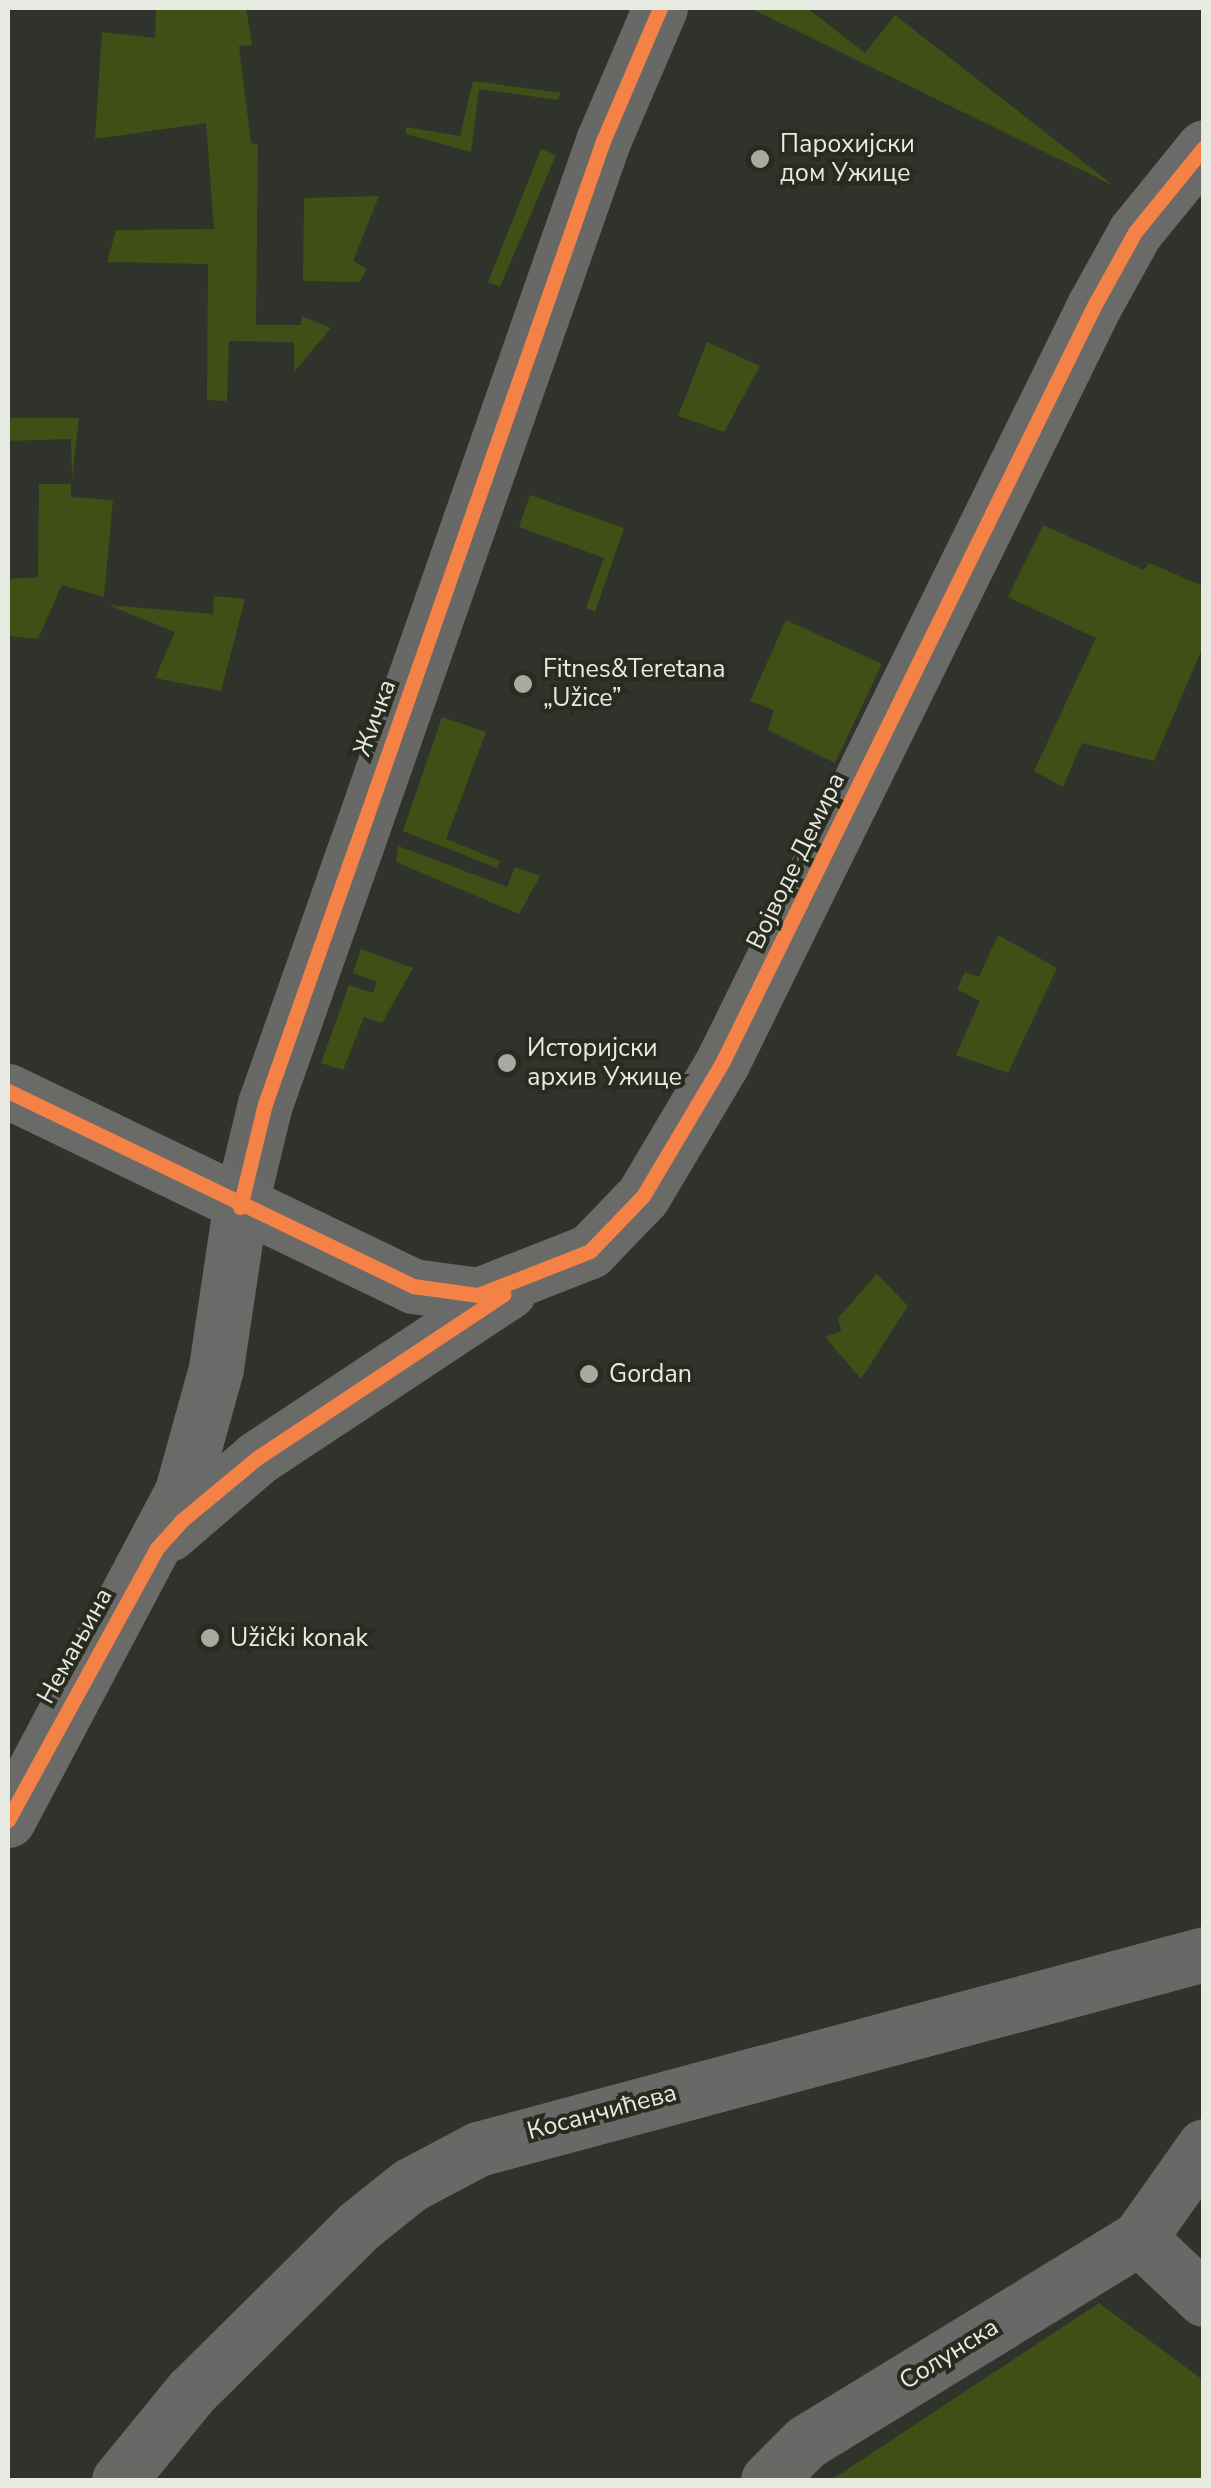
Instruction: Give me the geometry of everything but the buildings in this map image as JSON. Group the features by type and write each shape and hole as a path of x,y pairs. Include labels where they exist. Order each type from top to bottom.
{"main road":[{"name":"Војводе Демира","path":"240,1207 414,1286 478,1295 516,1286 598,1244 664,1167 798,915 1094,306 1135,232 1204,147"},
{"path":"8,1091 240,1207"},
{"name":"Немањина","path":"8,1820 158,1548 200,1433 240,1207"},
{"path":"158,1548 257,1458 516,1286"}],"street":[{"name":"Жичка","path":"240,1207 265,1104 603,141 660,8"},
{"name":"Косанчићева","path":"119,2480 191,2392 360,2224 410,2185 478,2148 1204,1954"},
{"path":"1204,2146 1138,2238 1204,2299"},
{"name":"Солунска","path":"768,2480 806,2442 1138,2238"}],"green space":[{"path":"156,8 246,8 252,45 239,46 251,143 258,144 256,325 301,325 302,316 331,328 294,372 294,342 229,341 227,401 207,400 208,264 107,262 116,230 214,229 206,123 95,139 102,32 155,38"},
{"path":"750,8 807,8 865,53 895,15 1114,186"},
{"path":"473,81 561,93 558,100 479,89 471,152 406,134 406,127 460,136"},
{"path":"541,149 556,155 500,287 488,282"},
{"path":"379,196 353,261 367,269 360,282 303,281 304,198"},
{"path":"707,342 760,366 724,432 678,416"},
{"path":"8,418 79,418 72,479 71,439 8,441"},
{"path":"39,484 71,484 71,497 113,500 104,597 62,585 38,639 8,636 8,579 38,577"},
{"path":"530,495 624,528 595,612 586,608 604,558 519,527"},
{"path":"1043,525 1144,570 1149,563 1203,586 1203,647 1154,761 1082,743 1063,787 1034,771 1096,638 1008,597"},
{"path":"214,596 245,599 221,691 155,678 175,632 108,605 213,614"},
{"path":"786,620 882,664 835,763 768,730 774,710 750,701"},
{"path":"442,717 486,732 446,839 500,861 497,868 403,831"},
{"path":"398,846 507,887 515,867 540,876 519,914 396,862"},
{"path":"998,935 1057,968 1008,1073 956,1055 980,1001 957,989 965,972 979,977"},
{"path":"361,949 413,968 382,1023 364,1017 343,1070 321,1063 349,985 373,993 377,982 353,973"},
{"path":"877,1274 908,1306 861,1379 825,1337 841,1331 838,1318"},
{"path":"1099,2303 1203,2380 1203,2480 831,2480"}],"cycle path":[{"path":"240,1207 265,1104 603,141 660,8"},
{"path":"8,1091 413,1286 478,1295 590,1251 643,1196 722,1063 1094,306 1135,232 1204,147"},
{"path":"8,1820 157,1548 181,1521 257,1458 504,1294"}],"place":[{"name":"Парохијски дом Ужице","path":"760,159"},
{"name":"Fitnes&Teretana „Užice”","path":"523,684"},
{"name":"Историјски архив Ужице","path":"507,1063"},
{"name":"Gordan","path":"589,1374"},
{"name":"Užički konak","path":"210,1638"}]}
